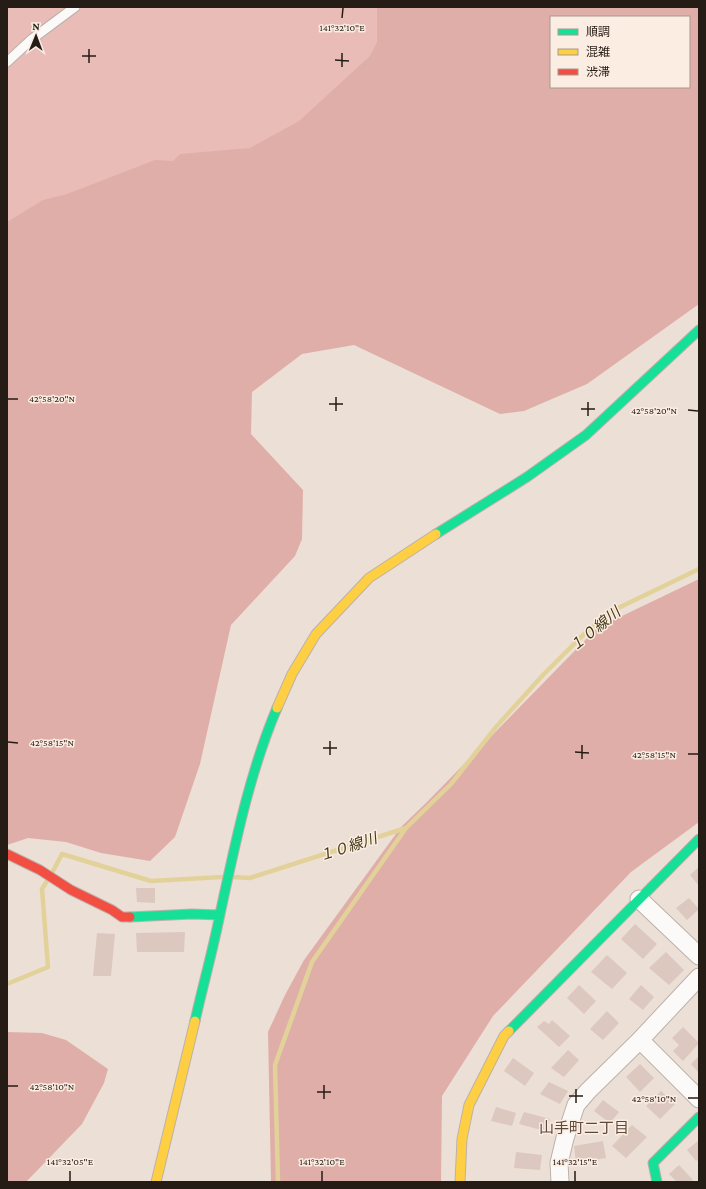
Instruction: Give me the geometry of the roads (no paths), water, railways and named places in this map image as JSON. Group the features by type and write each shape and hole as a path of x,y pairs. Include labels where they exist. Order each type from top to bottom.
{"street":[{"path":"156,1182 220,915 231,860 252,779 272,720 296,668 316,634 369,578 399,557 527,477 586,435 699,330"},
{"path":"460,1182 462,1139 469,1105 504,1036 699,839"},
{"path":"7,854 40,870 62,886 112,910 122,917 192,914 220,915"},
{"path":"639,899 699,956"},
{"path":"560,1182 559,1163 565,1138 576,1105 699,977"},
{"path":"640,1040 699,1099"},
{"path":"657,1182 654,1163 699,1117"}],"lane":[{"path":"7,62 32,39 74,7"}],"waterway":[{"name":"１０線川","path":"233,877 250,878 406,828 451,784 496,727 543,675 584,634 612,611 699,569"},
{"path":"278,1182 275,1065 312,962 406,828"},
{"name":"１０線川","path":"53,871 62,854 151,881 222,877"},
{"name":"１０線川","path":"7,984 48,967 42,889 47,881"}],"district":[{"name":"山手町二丁目","path":"584,1128"}]}
